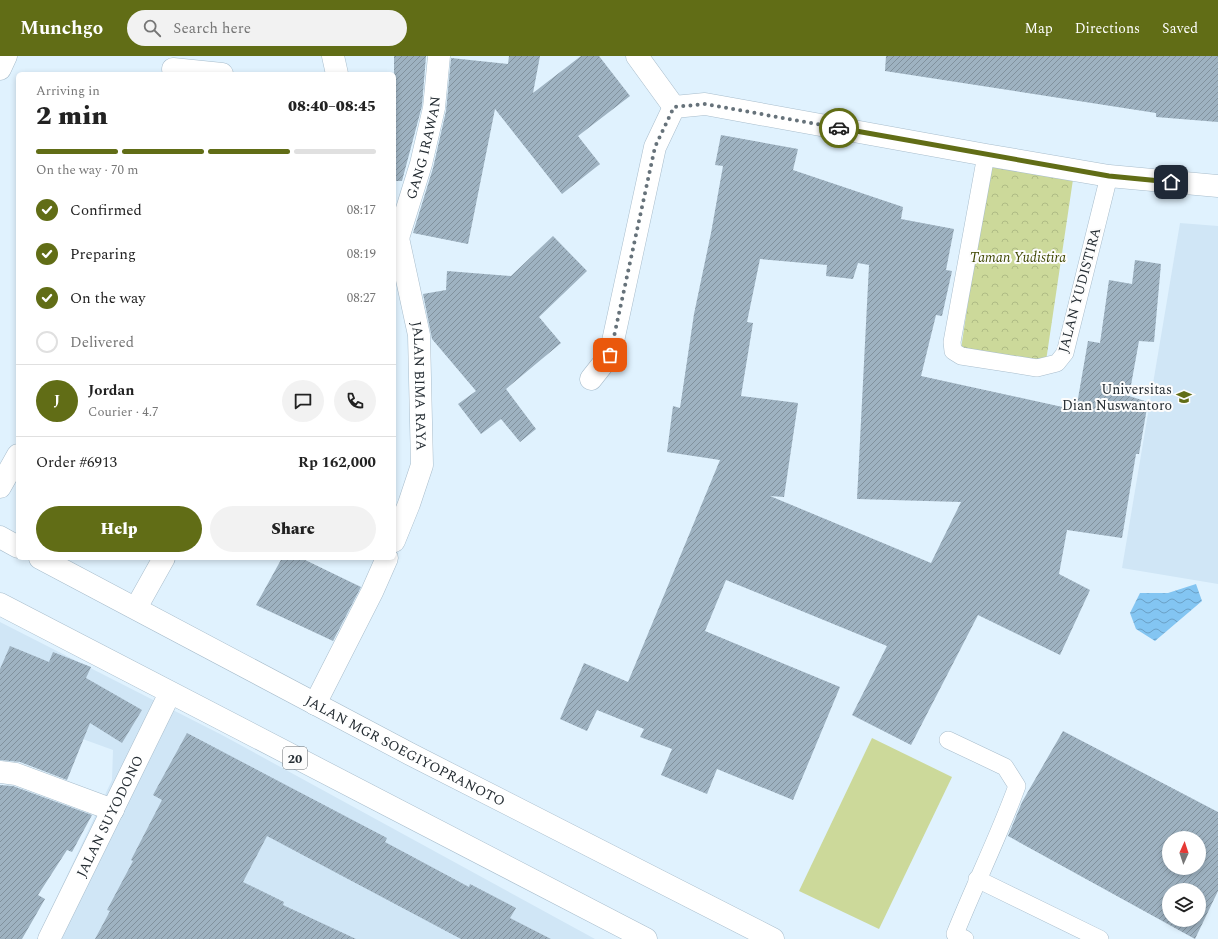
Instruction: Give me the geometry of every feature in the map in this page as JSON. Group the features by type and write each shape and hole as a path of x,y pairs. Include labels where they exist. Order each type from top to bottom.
{"main road":[{"path":"0,69 6,56"},
{"path":"333,56 337,72"},
{"name":"GANG IRAWAN","path":"396,234 421,164 434,108 439,56"},
{"path":"637,56 674,107"},
{"path":"173,66 210,72"},
{"path":"674,107 705,104 1109,176 1218,186"},
{"path":"591,379 610,355 655,147 674,107"},
{"name":"JALAN BIMA RAYA","path":"396,234 419,335 422,465 396,536"},
{"path":"0,487 16,459"},
{"path":"0,537 16,545"},
{"name":"JALAN MGR SOEGIYOPRANOTO","path":"44,560 315,704 773,939"},
{"path":"136,608 163,560"},
{"path":"315,704 372,592 386,560"},
{"name":"20","path":"0,604 646,939"},
{"name":"JALAN SUYODONO","path":"49,939 170,693"},
{"path":"0,772 16,774 113,810"}],"lane":[{"name":"JALAN YUDISTIRA","path":"986,155 952,342 953,351 961,356 1037,368 1057,363 1065,353 1109,176"},
{"path":"948,740 1004,767 1017,786 1005,818 977,879 955,934 965,939"},
{"path":"977,879 1100,939"}],"shaded area":[{"name":"Universitas Dian Nuswantoro","path":"1180,223 1218,226 1218,584 1122,568"},
{"path":"0,622 222,735 595,939 37,939 112,780 113,750 0,709"}],"green space":[{"name":"Taman Yudistira","path":"990,154 1075,166 1046,361 961,349"},
{"path":"872,738 952,777 879,929 799,891"}],"water":[{"path":"1196,584 1202,601 1155,641 1136,629 1130,613 1140,593 1168,593"}],"building":[{"path":"394,56 426,56 422,106 402,181 396,181 396,72 394,72"},
{"path":"509,56 540,56 533,93 581,56 599,56 630,96 578,136 600,164 562,194 495,109 468,244 413,233 433,168 446,111 451,58 508,64"},
{"path":"886,56 1218,56 1218,122 1156,117 1156,113 885,71"},
{"path":"721,135 798,149 793,170 903,207 901,219 954,229 946,270 952,271 942,316 936,315 921,376 1076,410 1088,341 1100,343 1109,280 1132,284 1135,260 1161,264 1154,342 1139,341 1129,396 1148,402 1139,454 1136,454 1122,538 1067,530 1059,574 1090,590 1060,655 978,615 911,745 852,715 887,646 726,580 705,631 840,687 793,800 717,769 707,794 661,775 672,749 640,737 644,729 597,710 587,731 560,719 584,663 628,682 720,460 667,452 673,406 680,408 694,314 723,166 715,165","holes":["760,259 827,265 826,276 853,279 858,263 869,265 857,499 961,502 931,563 770,496 784,497 798,403 741,396 753,323 747,322"]},
{"path":"553,236 587,271 539,317 561,343 506,389 536,429 520,442 501,419 481,434 458,404 476,391 432,339 423,294 446,290 447,271 511,276"},
{"path":"281,560 305,560 361,587 333,641 256,605"},
{"path":"10,646 49,662 53,652 91,667 86,678 142,710 122,743 90,723 67,780 20,762 0,760 0,669"},
{"path":"1063,731 1218,812 1218,891 1206,916 1206,883 1162,883 1162,921 1008,836 1022,802"},
{"path":"187,733 387,838 385,842 469,887 470,884 516,908 510,918 551,939 461,939 267,836 243,882 284,902 283,905 356,939 95,939 110,911 107,910 133,861 131,860 162,800 153,795"},
{"path":"0,785 13,786 92,815 72,852 67,850 38,895 45,899 22,939 0,939"},
{"path":"1173,927 1201,927 1195,939"}],"way so far":[{"path":"610,355 655,147 674,107 705,104 839,128"}],"place":[{"name":"Universitas Dian Nuswantoro","path":"1184,397"}],"route":[{"path":"839,128 1109,176 1171,182"}]}
